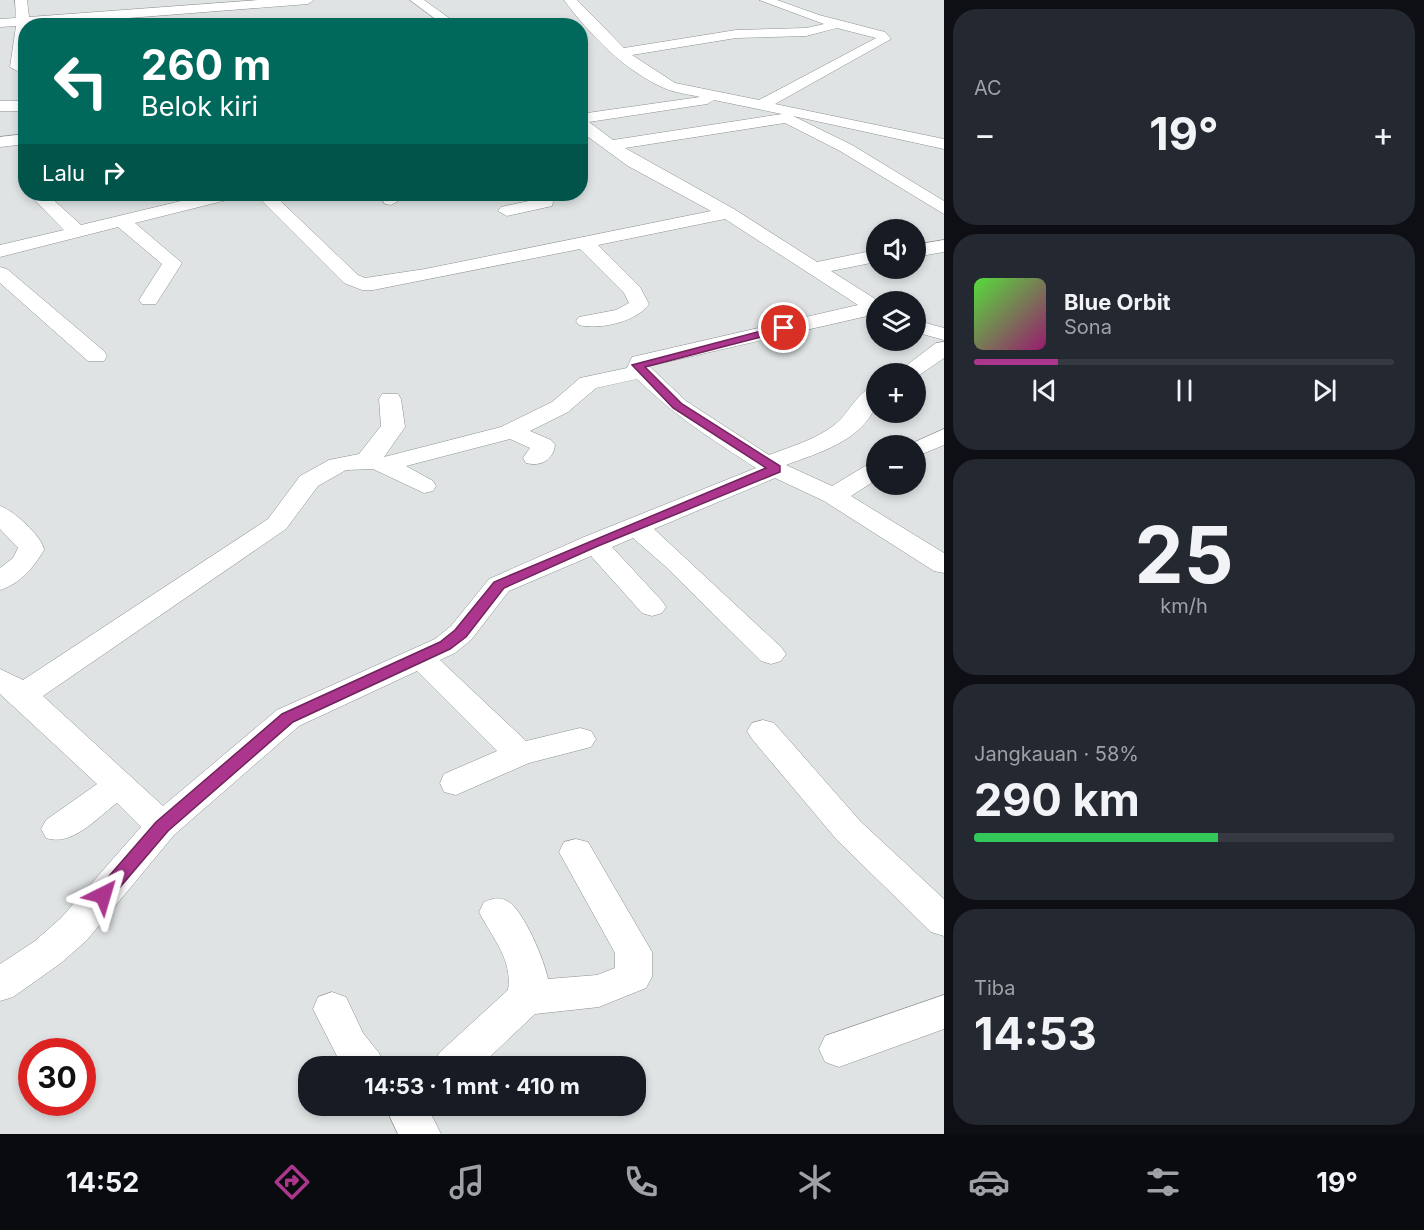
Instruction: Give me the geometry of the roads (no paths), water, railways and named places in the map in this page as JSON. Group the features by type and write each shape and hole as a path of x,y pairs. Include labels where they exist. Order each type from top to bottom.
{"street":[{"path":"21,0 23,18"},
{"path":"84,18 88,0"},
{"path":"104,18 308,0"},
{"path":"416,0 442,18"},
{"path":"570,0 585,18"},
{"path":"765,0 837,24 879,34 884,39 765,107"},
{"path":"200,18 201,8"},
{"path":"0,23 18,21"},
{"path":"588,21 664,83 722,98 944,144"},
{"path":"624,52 736,34 819,31 837,24"},
{"path":"0,68 18,67"},
{"path":"588,120 722,98"},
{"path":"0,106 18,106"},
{"path":"765,107 846,148 944,209"},
{"path":"588,143 606,143 786,118"},
{"path":"588,128 606,143 645,168 728,213 866,301"},
{"path":"0,142 18,140"},
{"path":"45,201 77,232"},
{"path":"0,250 193,201"},
{"path":"271,201 351,279 362,284 425,275 728,213"},
{"path":"507,211 546,201"},
{"path":"121,220 172,263 170,271 154,288 148,300"},
{"path":"584,242 633,291 639,304 621,315 586,321"},
{"path":"926,249 944,246"},
{"path":"816,268 866,258"},
{"path":"0,273 96,356"},
{"path":"866,309 640,362 637,365 678,406 771,466 833,496 944,565"},
{"path":"926,329 944,334"},
{"path":"922,363 944,348"},
{"path":"162,826 11,687 277,524 289,511 300,490 321,471 351,462 374,463 482,441 511,431 554,411 588,383 641,371"},
{"path":"374,463 393,428 390,399"},
{"path":"0,985 48,952 74,929 162,826 288,718 445,646 460,633 499,585 635,527 836,435 851,423 866,400"},
{"path":"511,431 543,445 542,451 535,458"},
{"path":"926,445 942,438"},
{"path":"374,463 424,486"},
{"path":"833,496 866,476"},
{"path":"0,514 31,550 23,562 0,581"},
{"path":"635,527 675,560 771,654"},
{"path":"593,543 652,606"},
{"path":"421,658 520,754"},
{"path":"763,731 849,831 944,921"},
{"path":"456,783 520,754 580,739"},
{"path":"58,829 118,785"},
{"path":"464,1056 526,999 599,991 633,977 634,952 576,852"},
{"path":"497,912 524,955 529,978 526,999"},
{"path":"332,1009 349,1045 358,1056"},
{"path":"839,1049 944,1012"}]}
